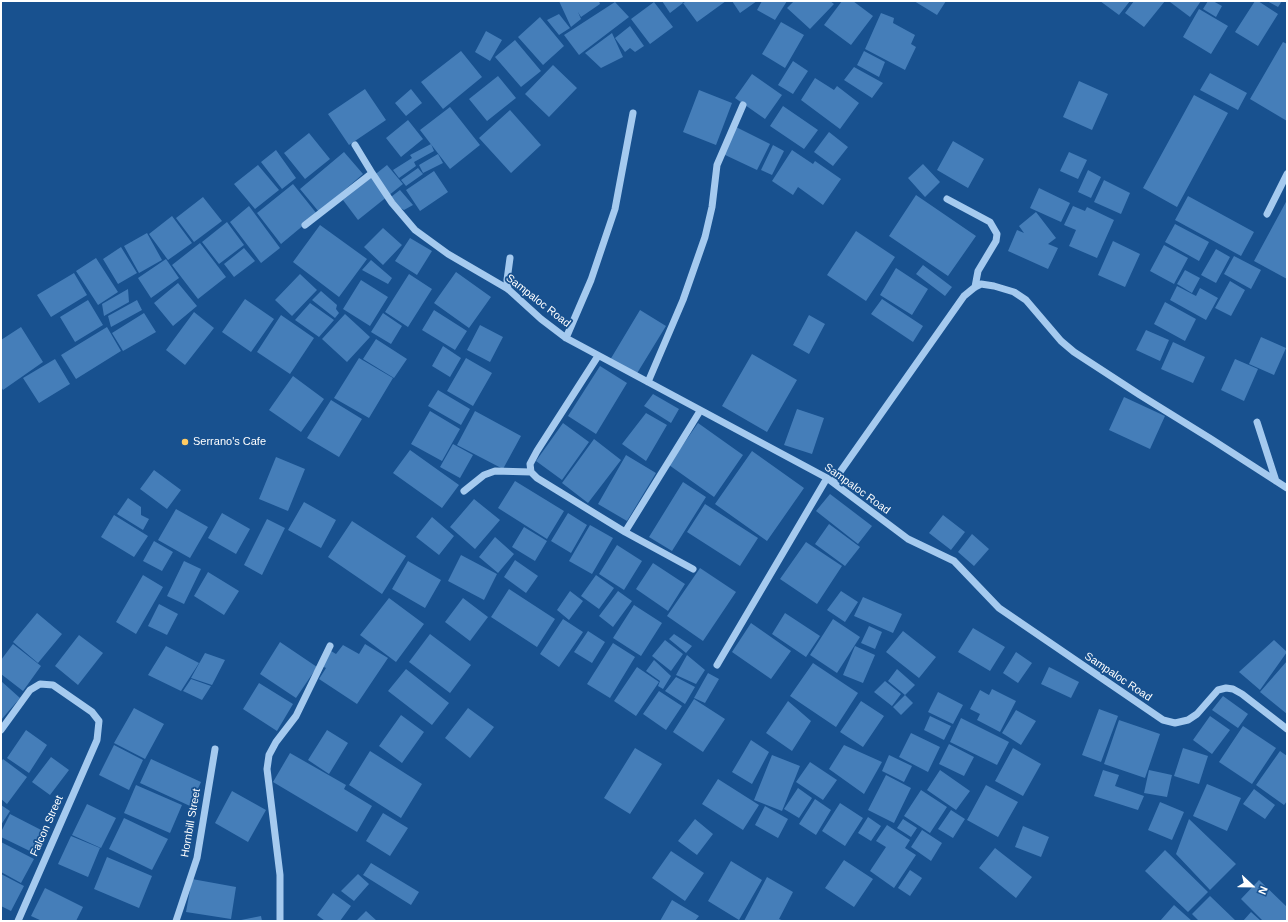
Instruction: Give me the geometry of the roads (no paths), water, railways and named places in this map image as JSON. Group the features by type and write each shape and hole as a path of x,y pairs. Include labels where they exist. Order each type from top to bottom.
{"street":[{"path":"648,382 683,300 702,244 712,207 717,165 743,105"},
{"path":"566,338 591,280 614,209 633,113"},
{"name":"Sampaloc Road","path":"355,145 392,203 415,230 448,254 508,289 541,320 566,338 830,480 908,539 954,561 999,608 1163,720 1175,723 1188,720 1197,714 1218,690 1226,688 1233,689 1242,694 1287,729"},
{"path":"305,226 372,172"},
{"path":"1267,214 1287,174"},
{"path":"947,199 990,222 998,234 996,241 978,271 975,287"},
{"path":"508,289 507,280 510,258"},
{"path":"717,665 830,480 964,296 975,287 982,284 1014,292 1026,300 1061,341 1074,352 1287,488"},
{"path":"598,356 537,451 530,464 531,472 537,478 625,532 693,569"},
{"path":"625,532 700,411"},
{"path":"1257,422 1276,480"},
{"path":"464,491 484,475 495,471 531,472"},
{"path":"280,921 280,875 267,769 269,755 276,742 296,716 330,646"},
{"name":"Falcon Street","path":"1,730 30,690 40,684 53,685 92,712 99,721 97,740 18,921"},
{"name":"Hornbill Street","path":"176,921 197,858 215,749"}],"place":[{"name":"Serrano's Cafe","path":"185,442"}]}
